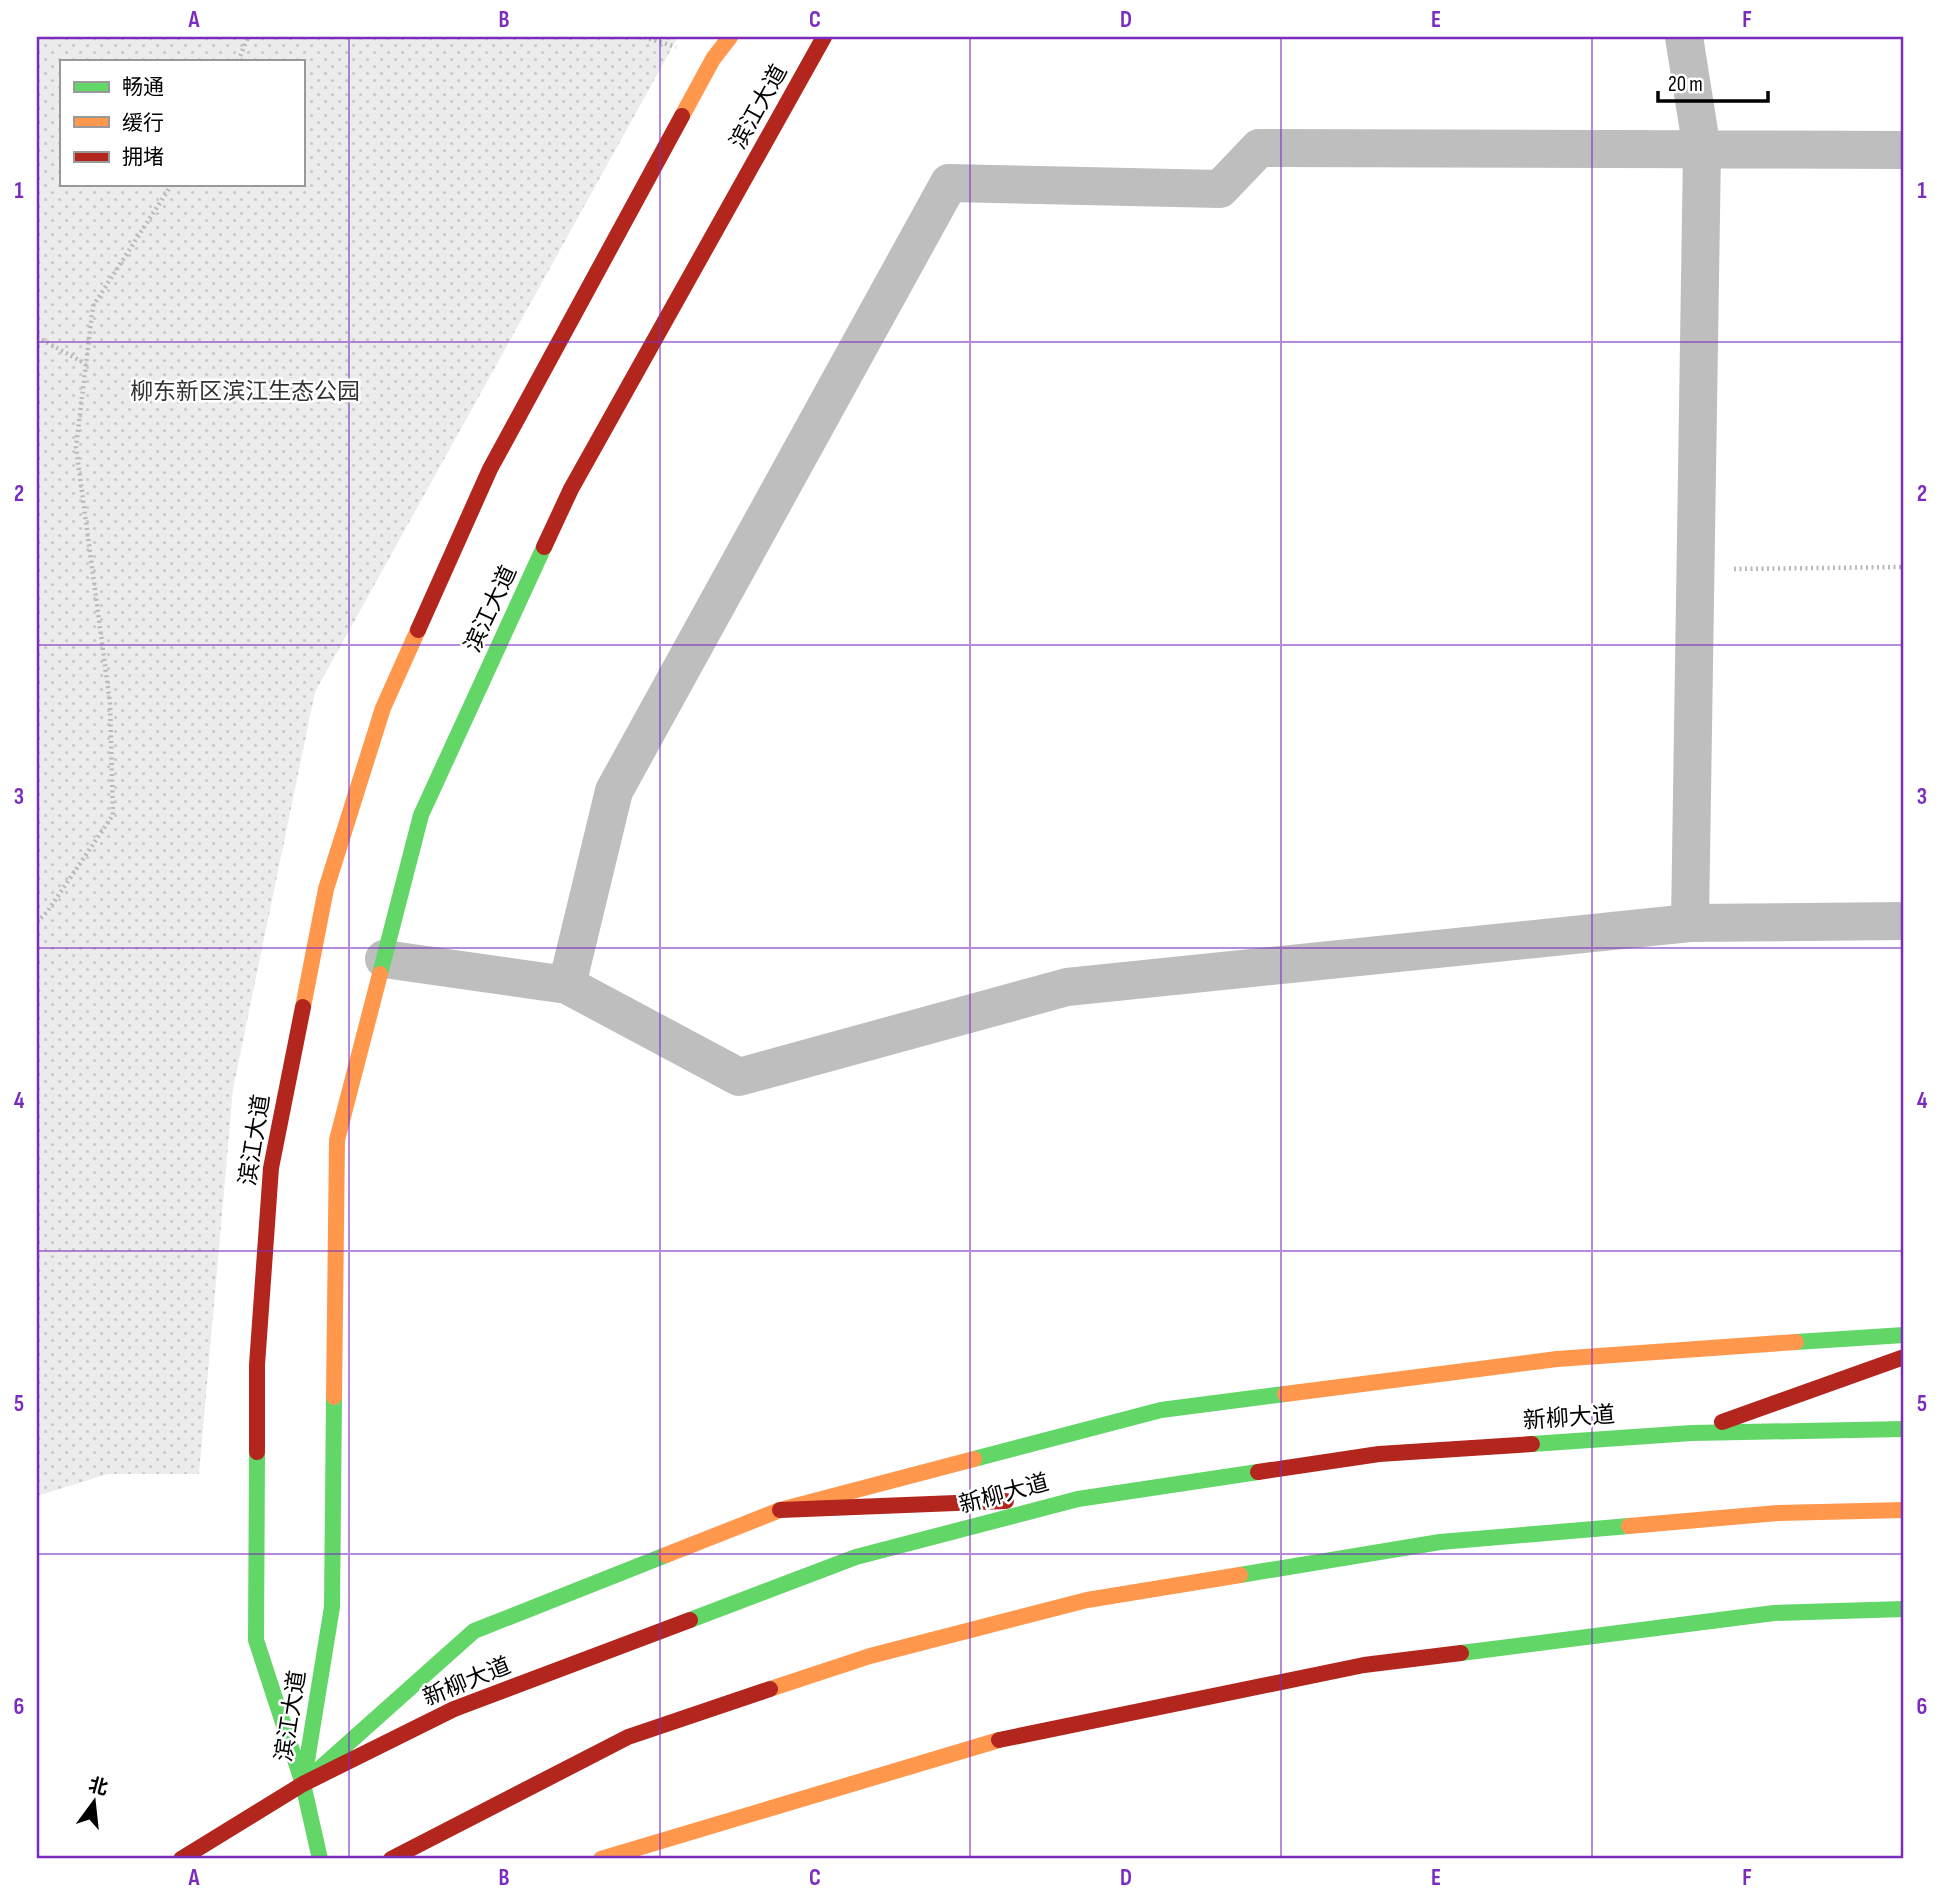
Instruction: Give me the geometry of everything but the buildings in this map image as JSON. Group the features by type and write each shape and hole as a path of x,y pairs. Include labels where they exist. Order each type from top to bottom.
{"main road":[{"name":"滨江大道","path":"303,1784 256,1640 257,1364 271,1168 326,889 383,708 490,469 713,59 730,37"},
{"name":"滨江大道","path":"303,1784 332,1607 337,1140 421,815 571,489 824,37"},
{"path":"320,1859 303,1784 474,1631 780,1510 1161,1410 1557,1359 1904,1335"},
{"path":"1692,1433 1904,1357"},
{"name":"新柳大道","path":"181,1859 303,1784 454,1709 856,1557 1078,1499 1379,1454 1692,1433 1904,1429"},
{"path":"780,1510 1078,1499"},
{"path":"391,1859 628,1737 870,1656 1087,1600 1440,1542 1778,1513 1904,1510"},
{"path":"601,1859 1004,1739 1364,1665 1774,1614 1904,1609"}],"street":[{"path":"1684,37 1702,150 1690,923"},
{"path":"567,985 614,791 949,183 1220,189 1259,148 1904,150"},
{"path":"384,959 567,985 739,1077 1066,987 1690,923 1904,921"}],"path":[{"path":"238,60 248,37"},
{"path":"37,922 47,912 113,815 110,703 76,447 93,306 171,186"},
{"path":"37,337 86,363"},
{"path":"1694,569 1904,567"}],"green space":[{"name":"柳东新区滨江生态公园","path":"37,37 678,37 315,692 233,1089 199,1474 108,1474 37,1496"}],"traffic: fast":[{"path":"380,974 421,815 544,547"},
{"path":"1796,1342 1904,1335"},
{"path":"974,1459 1161,1410 1285,1394"},
{"path":"304,1779 332,1607 334,1397"},
{"path":"1532,1444 1692,1433 1904,1429"},
{"path":"257,1452 256,1640 303,1784 320,1859"},
{"path":"690,1620 856,1557 1078,1499 1258,1472"},
{"path":"1240,1575 1440,1542 1629,1526"},
{"path":"317,1771 474,1631 666,1555"},
{"path":"1461,1653 1774,1613 1904,1609"}],"traffic: slow":[{"path":"682,116 713,59 730,37"},
{"path":"303,1007 326,889 383,708 418,630"},
{"path":"334,1397 337,1140 380,974"},
{"path":"1285,1394 1557,1359 1796,1342"},
{"path":"666,1555 780,1510 974,1459"},
{"path":"1629,1526 1778,1513 1904,1510"},
{"path":"770,1689 870,1656 1087,1600 1240,1575"},
{"path":"601,1859 999,1740"}],"traffic: jam":[{"path":"544,547 571,489 824,37"},
{"path":"418,630 490,469 682,116"},
{"path":"257,1452 257,1365 271,1168 303,1007"},
{"path":"1722,1422 1904,1357"},
{"path":"1258,1472 1379,1454 1532,1444"},
{"path":"780,1510 1006,1501"},
{"path":"181,1859 303,1784 454,1709 690,1620"},
{"path":"999,1740 1364,1665 1461,1653"},
{"path":"391,1859 628,1737 770,1689"}]}
